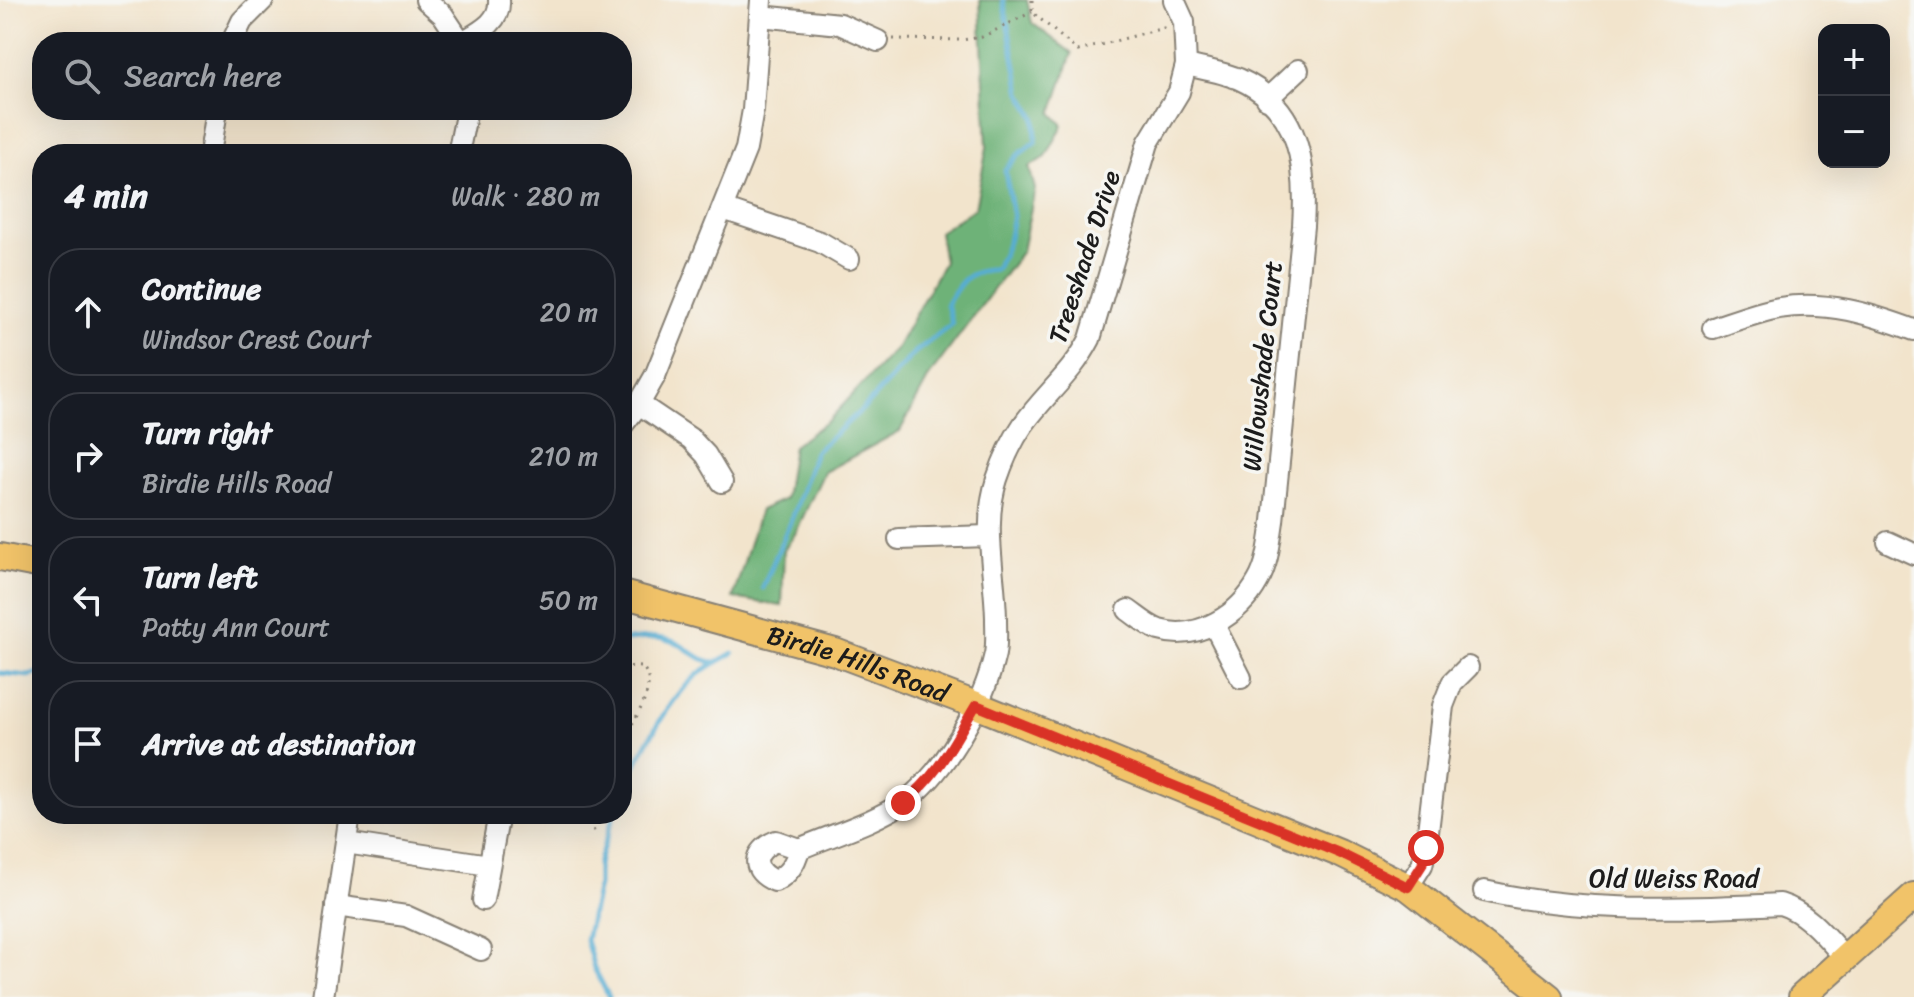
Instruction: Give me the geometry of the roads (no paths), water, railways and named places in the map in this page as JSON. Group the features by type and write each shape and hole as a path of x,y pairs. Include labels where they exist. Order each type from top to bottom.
{"main road":[{"path":"0,557 32,563"},
{"name":"Birdie Hills Road","path":"632,597 835,652 976,705 1339,853 1408,887 1549,997"},
{"path":"1802,997 1914,896"}],"street":[{"path":"237,32 242,21 263,0"},
{"path":"478,32 490,25 497,15 499,0"},
{"name":"Treeshade Drive","path":"799,849 876,817 925,786 942,764 976,705 995,653 996,616 988,536 996,481 1024,424 1079,361 1090,339 1148,143 1179,92 1186,65 1184,22 1174,0"},
{"path":"441,4 456,32"},
{"path":"632,413 655,376 746,149 753,110 761,8 840,24 878,41"},
{"name":"Willowshade Court","path":"1128,610 1158,630 1178,633 1214,625 1241,604 1259,580 1267,555 1276,490 1305,189 1296,138 1283,112 1238,79 1186,65"},
{"path":"1267,99 1298,70"},
{"path":"212,144 215,120"},
{"path":"460,144 465,120"},
{"path":"723,209 820,242 849,259"},
{"path":"1713,328 1774,309 1825,305 1914,330"},
{"path":"639,404 691,439 706,455 722,482"},
{"path":"899,539 988,536"},
{"path":"1888,542 1914,554"},
{"path":"1214,625 1241,678"},
{"path":"1408,887 1422,865 1426,848 1443,706 1452,683 1468,667"},
{"path":"323,997 349,824"},
{"path":"483,900 497,824"},
{"path":"346,843 489,865"},
{"name":"Old Weiss Road","path":"1484,891 1557,903 1624,906 1780,904 1820,930 1845,958"},
{"path":"336,906 406,916 481,950"}],"waterway":[{"path":"763,588 815,452 866,406 914,353 952,324 947,304 956,289 971,275 996,269 1008,242 1013,216 1005,170 1036,141 1035,117 1021,93 1003,0"},
{"path":"632,639 665,639 705,660 717,662"},
{"path":"632,772 654,731 684,688 700,673 733,653"},
{"path":"0,673 32,675"},
{"path":"609,997 594,968 586,940 598,885 598,864 611,824"}]}
